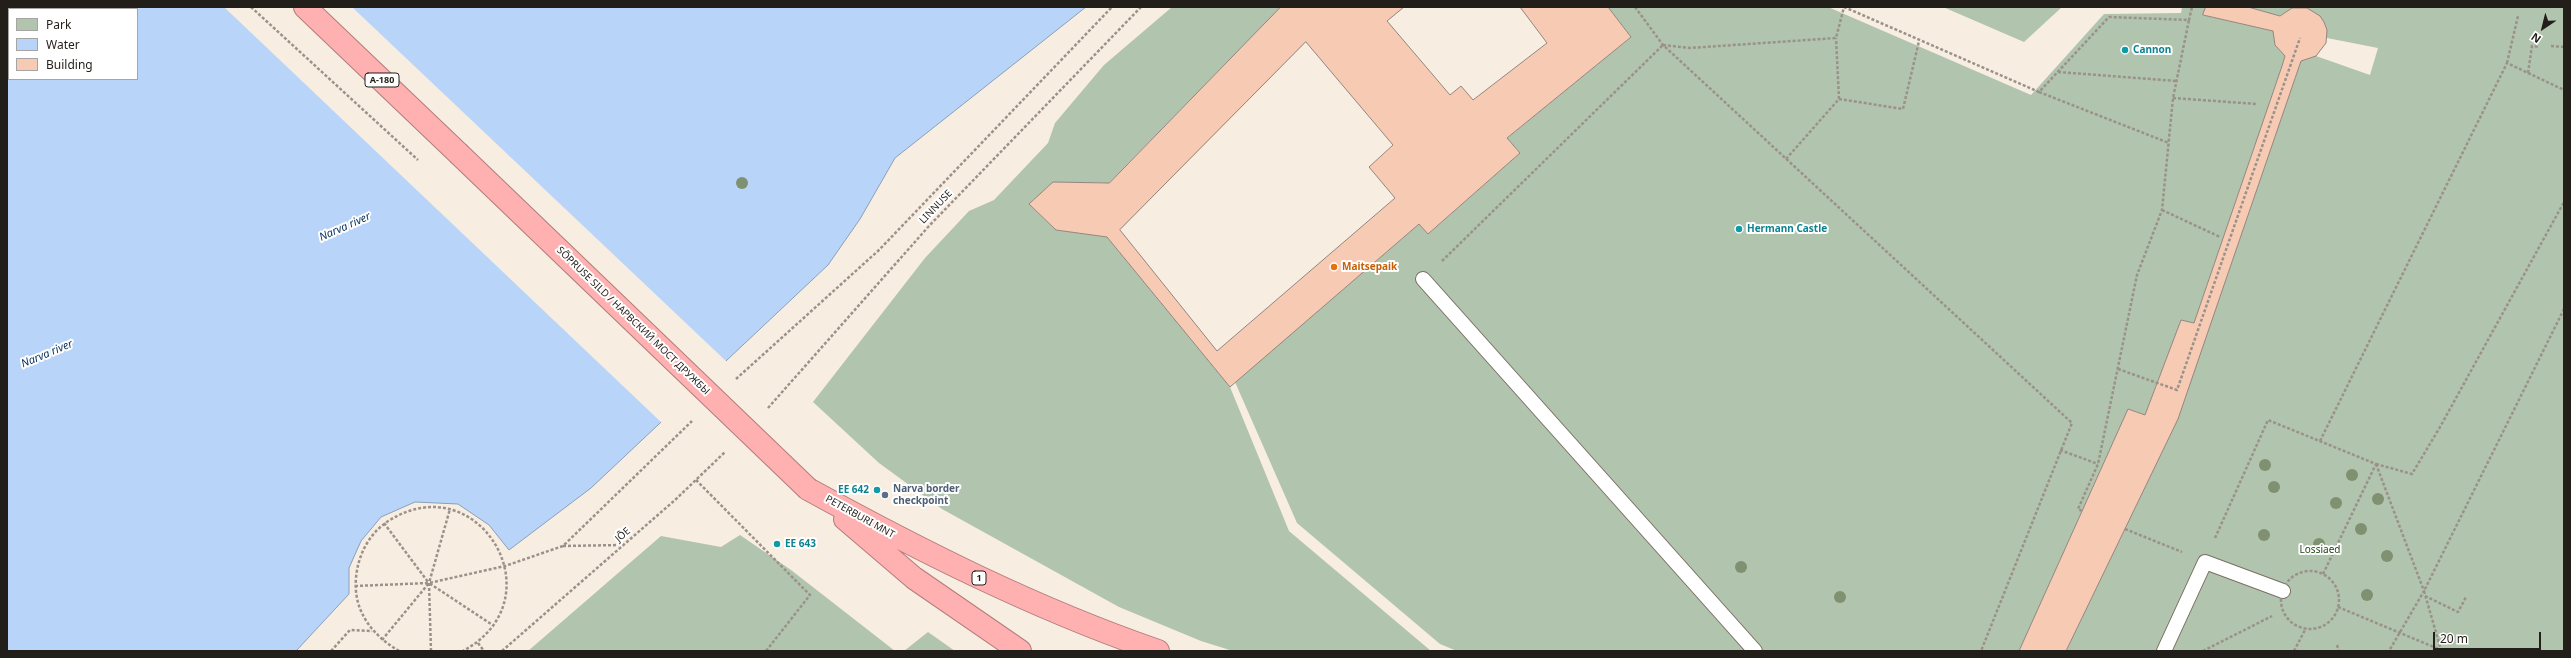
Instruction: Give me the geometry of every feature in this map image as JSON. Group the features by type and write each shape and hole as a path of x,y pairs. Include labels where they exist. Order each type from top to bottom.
{"highway":[{"name":"SÕPRUSE SILD / НАРВСКИЙ МОСТ ДРУЖБЫ","path":"305,7 808,489"},
{"name":"PETERBURI MNT","path":"808,489 914,578 1020,651"},
{"name":"PETERBURI MNT","path":"808,489 902,540 998,587 1158,651"}],"lane":[{"path":"1424,279 1755,651"},
{"path":"2164,651 2205,562 2283,591"}],"path":[{"path":"251,7 420,162"},
{"path":"879,250 1112,7"},
{"name":"LINNUSE","path":"767,409 928,226 1141,7"},
{"path":"1635,7 1663,45 2072,423 1981,651"},
{"path":"1786,159 1839,100 1836,38 1844,7 2039,92 2169,143"},
{"path":"2082,511 2078,509 2098,464 2137,275 2162,210 2173,98 2192,7"},
{"path":"2320,441 2507,63 2518,16"},
{"path":"2039,92 2109,17 2189,20"},
{"path":"1663,45 1690,48 1836,38"},
{"path":"2118,369 2177,390 2300,38"},
{"path":"1839,100 1903,109 1919,40"},
{"path":"1424,279 1663,45"},
{"path":"2528,73 2532,46 2539,47"},
{"path":"2551,46 2564,47"},
{"path":"2507,63 2564,90"},
{"path":"2057,72 2177,81"},
{"path":"2173,98 2257,104"},
{"path":"2205,562 2268,420 2376,464 2412,474 2440,428 2564,202"},
{"path":"2162,210 2220,237"},
{"path":"2389,651 2424,590 2564,309"},
{"name":"JÕE","path":"502,651 696,480 729,448"},
{"path":"2060,450 2098,464"},
{"path":"2323,574 2376,464"},
{"path":"2376,464 2424,590 2442,651"},
{"path":"696,480 810,595 766,651"},
{"path":"399,651 382,640 373,631 364,617 355,586 357,568 362,551 372,536 384,523 399,514 415,509 433,507 450,509 470,517 487,531 499,549 505,566 507,586 505,603 494,626 478,643 463,651"},
{"path":"431,651 429,583 450,509"},
{"path":"384,523 429,583 494,626"},
{"path":"2125,529 2187,554"},
{"path":"563,546 623,545"},
{"path":"355,586 429,583 505,566"},
{"path":"2309,571 2323,574 2331,580 2337,588 2338,607 2330,621 2318,628 2306,628 2296,625 2284,610 2281,601 2283,591 2294,575 2309,571"},
{"path":"382,640 429,583"},
{"path":"2425,596 2458,612 2466,597"},
{"path":"2338,607 2442,651"},
{"path":"2203,651 2284,610"},
{"path":"2294,651 2306,628"},
{"path":"331,651 350,630 373,631"},
{"path":"478,643 484,651"},
{"path":"2337,645 2340,651"}],"green space":[{"path":"1172,7 1281,7 1109,183 1053,182 1029,204 1056,230 1107,237 1230,387 1289,531 1431,651 1233,651 1201,641 1119,607 942,509 879,463 813,402 925,258 969,211 994,200 1048,143 1055,123 1104,65"},
{"path":"1608,7 1828,7 2031,95 2104,14 2181,13 2182,7 2206,7 2203,15 2273,31 2275,45 2285,56 2194,323 2181,320 2145,415 2128,409 2019,651 1457,651 1440,644 1297,523 1235,382 1419,224 1428,234 1520,153 1507,138 1631,37"},
{"path":"1943,7 2062,7 2024,42"},
{"name":"Lossiaed","path":"2248,7 2564,7 2564,651 2066,651 2178,418 2301,61 2316,56 2370,75 2378,48 2327,38 2326,29 2322,21 2311,11 2296,9 2288,11 2280,16"},
{"path":"740,535 791,570 895,651 528,651 661,536 721,547"},
{"path":"928,632 955,651 904,651"}],"water":[{"name":"Narva river","path":"7,7 1086,7 895,158 860,219 828,265 591,488 509,550 489,525 458,504 415,502 381,517 361,541 349,568 349,594 296,651 7,651"}],"pier":[{"path":"224,7 352,7 727,362 663,424"}],"building":[{"path":"1281,7 1404,7 1387,21 1450,95 1461,86 1473,100 1547,43 1520,7 1608,7 1631,37 1507,138 1520,153 1428,234 1419,224 1230,387 1107,237 1056,230 1029,204 1053,182 1109,183","holes":["1306,42 1393,145 1369,167 1395,198 1217,351 1120,230"]},
{"path":"2206,7 2248,7 2280,16 2292,8 2307,8 2320,16 2324,22 2327,30 2326,43 2316,56 2301,61 2178,419 2066,651 2019,651 2128,409 2145,415 2181,320 2194,323 2285,56 2275,45 2273,31 2203,15"}],"place":[{"name":"Cannon","path":"2125,50"},
{"name":"Hermann Castle","path":"1739,229"},
{"name":"Maitsepaik","path":"1334,267"},
{"name":"EE 642","path":"877,490"},
{"name":"Narva border checkpoint","path":"885,495"},
{"name":"EE 643","path":"777,544"}]}
